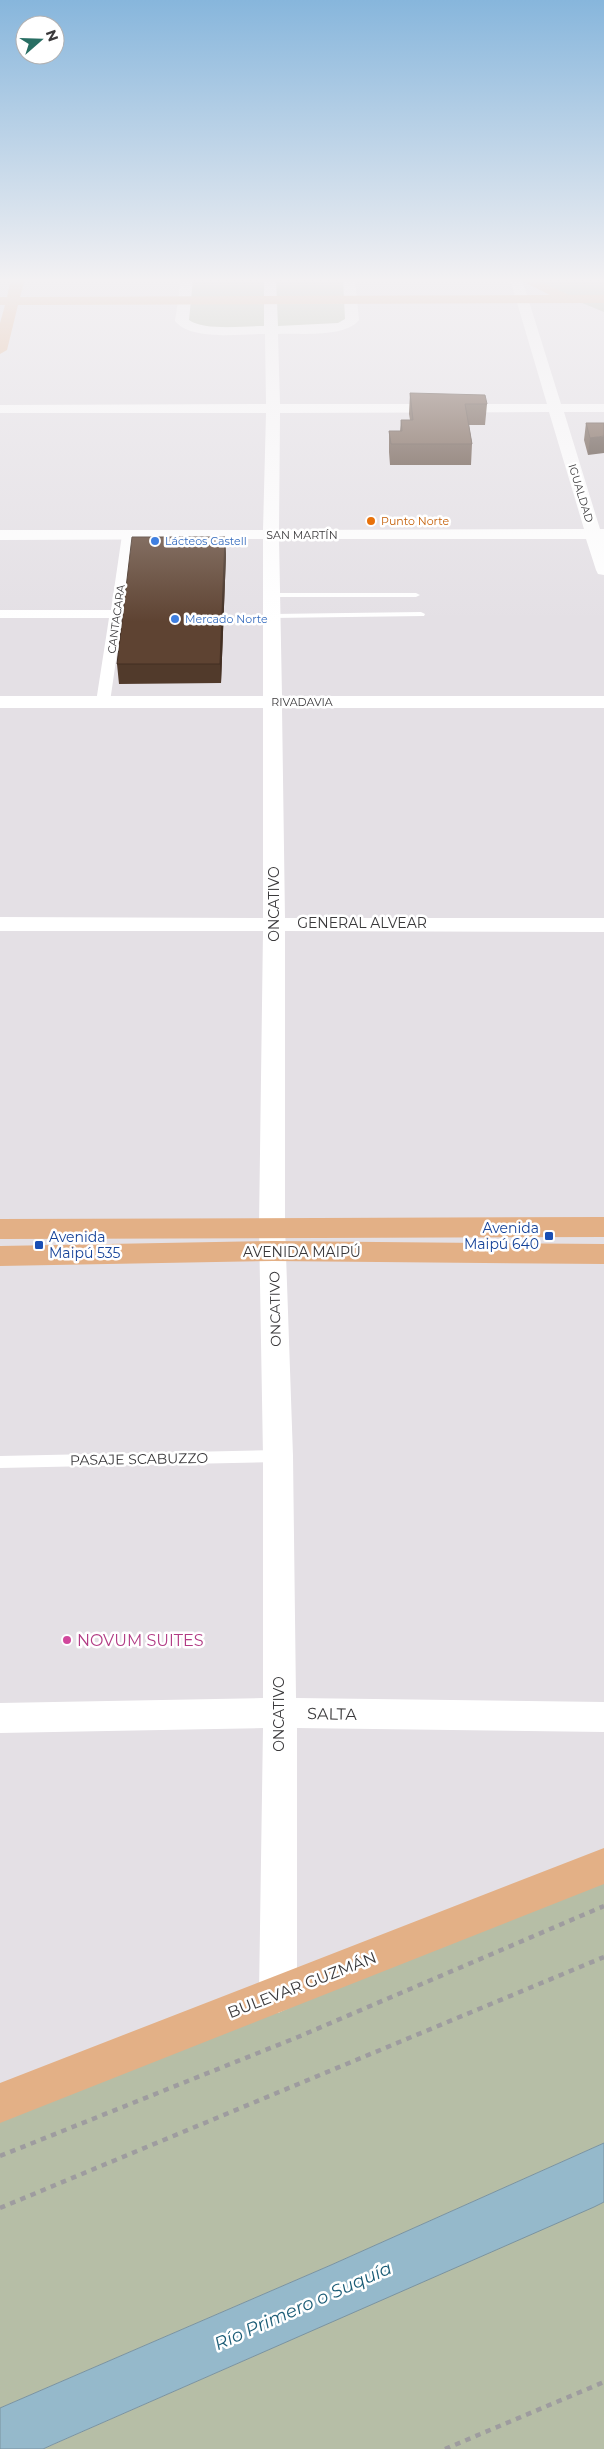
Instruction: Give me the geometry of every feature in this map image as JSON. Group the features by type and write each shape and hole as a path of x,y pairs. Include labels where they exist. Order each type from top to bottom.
{"main road":[{"name":"AVENIDA MAIPÚ","path":"0,1256 273,1239 604,1227"},
{"name":"AVENIDA MAIPÚ","path":"0,1229 604,1254"},
{"name":"BULEVAR GUZMÁN","path":"0,2103 604,1866"}],"street":[{"name":"ONCATIVO","path":"273,393 271,595 274,923 273,1239 278,1456 280,1714 278,1994"},
{"name":"IGUALDAD","path":"551,393 599,534 604,570"},
{"path":"0,409 604,408"},
{"name":"SAN MARTÍN","path":"0,535 599,534"},
{"name":"CANTACARA","path":"103,702 128,535"},
{"path":"0,614 116,614"},
{"name":"RIVADAVIA","path":"0,702 604,702"},
{"name":"GENERAL ALVEAR","path":"0,924 604,925"},
{"name":"SALTA","path":"0,1718 280,1714 604,1717"}],"lane":[{"path":"271,595 416,595"},
{"path":"272,616 421,614"},
{"name":"PASAJE SCABUZZO","path":"0,1462 278,1456"}],"path":[{"path":"0,2156 298,2037 604,1906"},
{"path":"0,2208 604,1956"},
{"path":"445,2449 604,2382"}],"green space":[{"path":"604,1866 604,2143 331,2265 0,2408 0,2103"},
{"path":"604,2202 604,2449 43,2449"}],"water":[{"name":"Río Primero o Suquía","path":"604,2143 604,2202 43,2449 0,2449 0,2408 331,2265"}],"building":[{"path":"410,393 485,395 487,404 465,404 472,444 391,444 389,431 402,431 401,420 413,420"},
{"path":"586,423 604,423 604,436 590,438"},
{"name":"Mercado Norte","path":"132,537 225,537 220,664 117,664"}],"place":[{"name":"Punto Norte","path":"371,521"},
{"name":"Lácteos Castell","path":"155,541"},
{"name":"Mercado Norte","path":"175,619"},
{"name":"Avenida Maipú 640","path":"549,1236"},
{"name":"Avenida Maipú 535","path":"39,1245"},
{"name":"NOVUM SUITES","path":"67,1640"}]}
